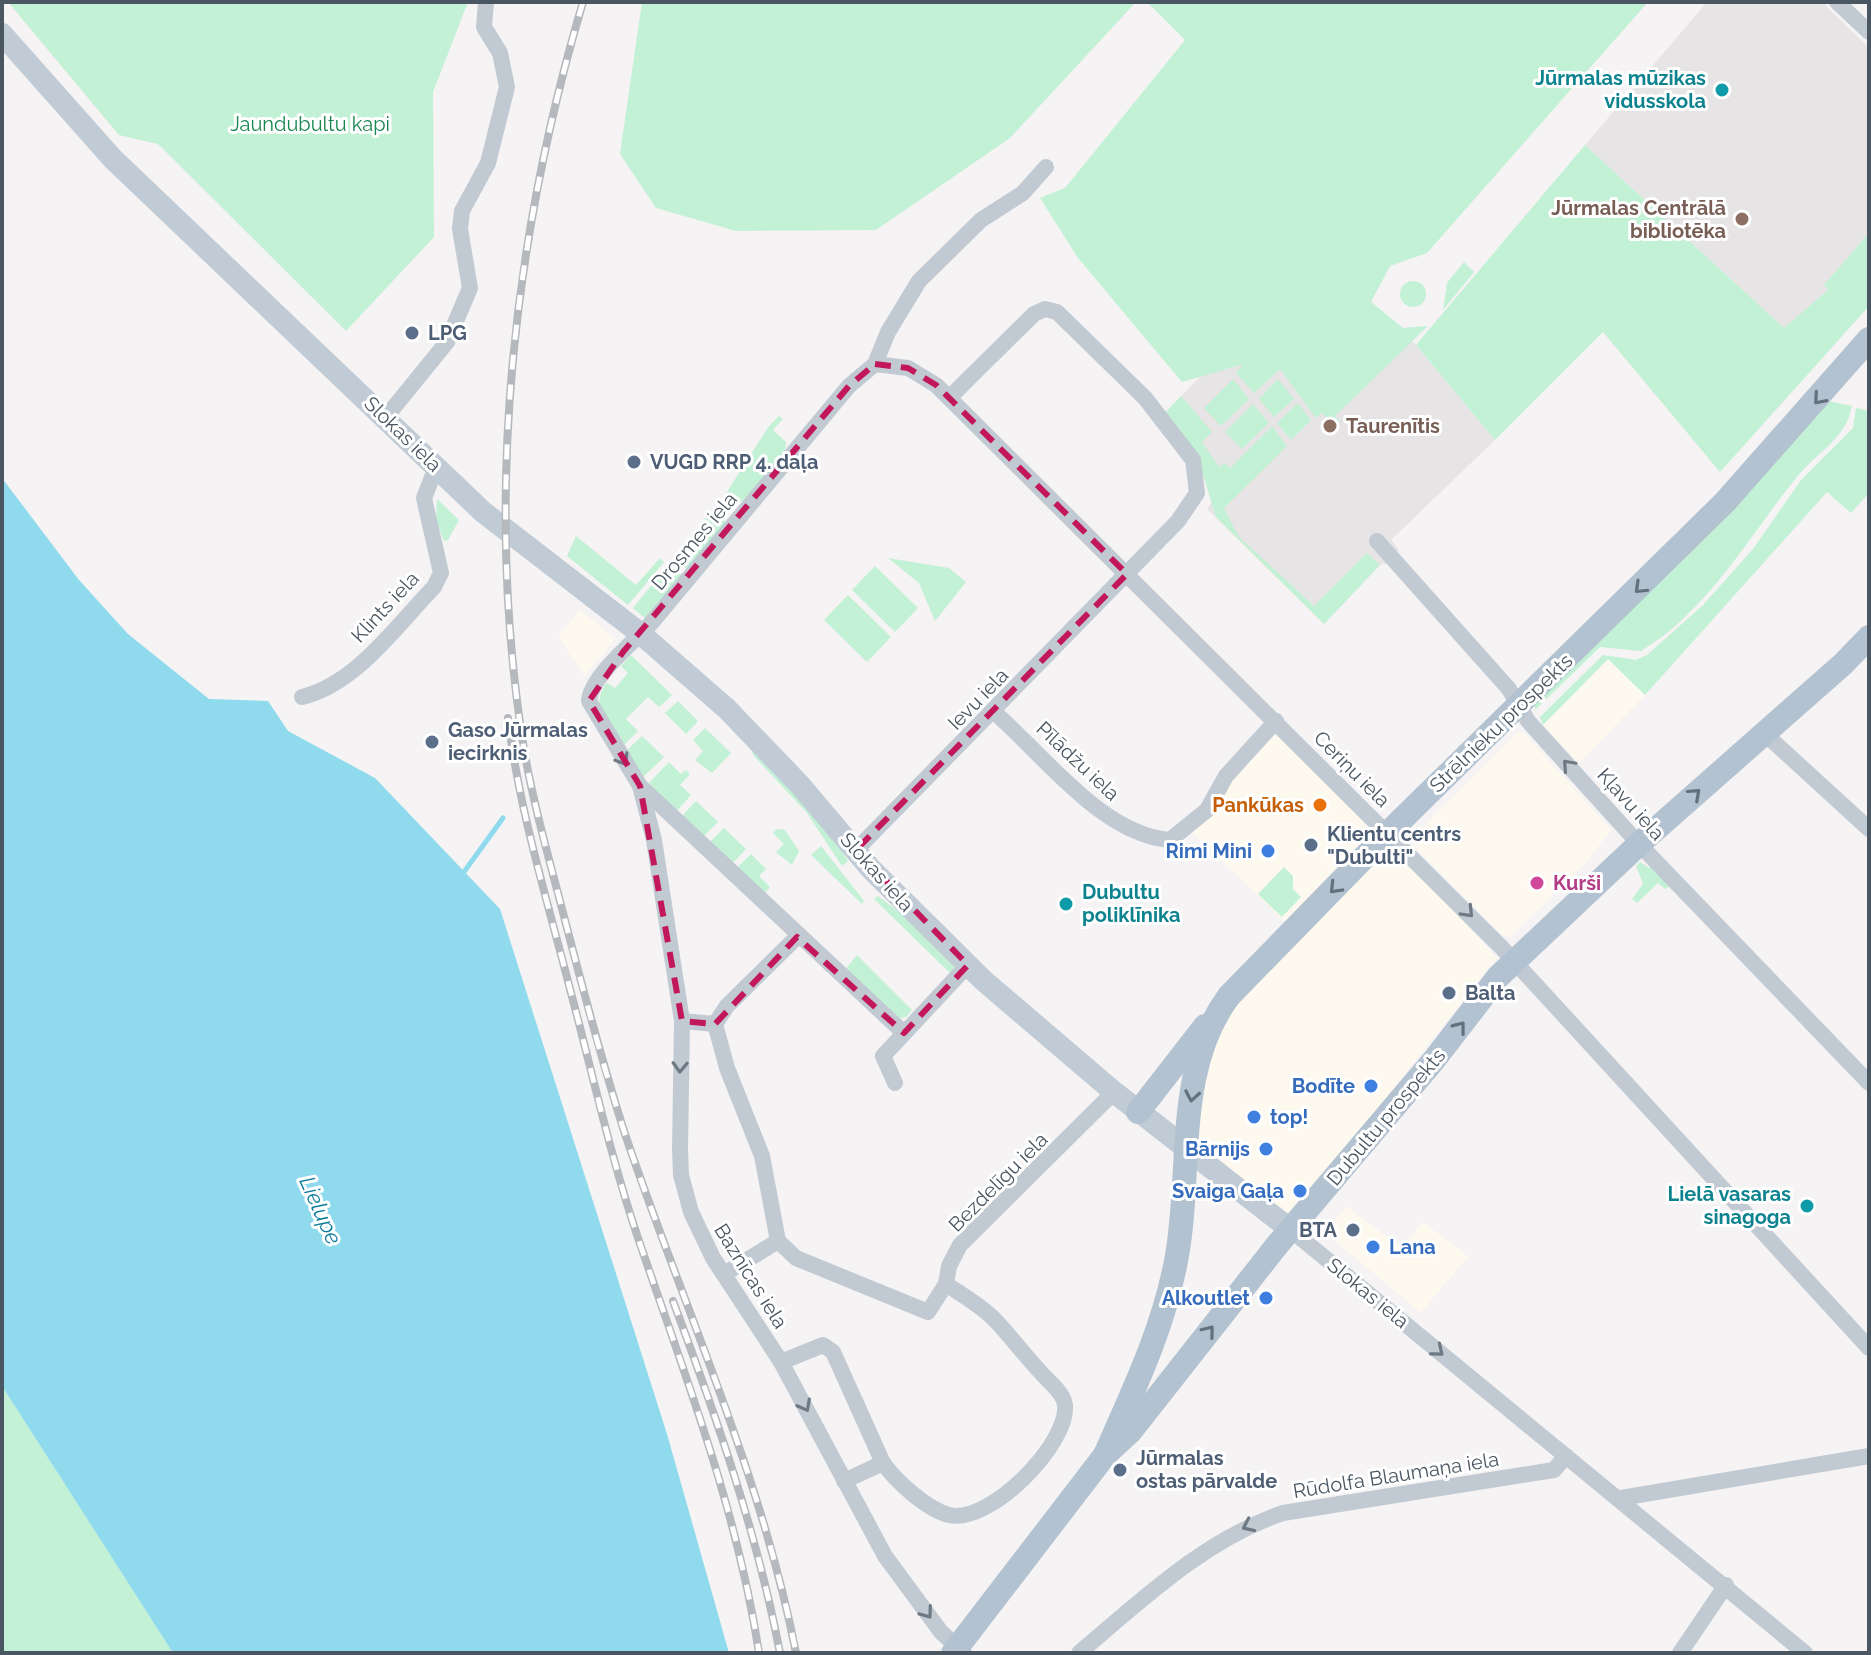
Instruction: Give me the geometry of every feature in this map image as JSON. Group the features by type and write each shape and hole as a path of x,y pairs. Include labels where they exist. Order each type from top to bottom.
{"main road":[{"name":"Slokas iela","path":"2,34 113,159 436,467 507,533 641,634 727,709 904,903 968,965 1138,1112 1291,1230"},
{"name":"Strēlnieku prospekts","path":"1105,1455 1152,1350 1165,1312 1183,1222 1185,1148 1199,1059 1212,1018 1229,996 1389,832 1725,502 1869,339"},
{"name":"Dubultu prospekts","path":"958,1651 1105,1455 1130,1432 1291,1230 1514,961 1869,637"},
{"path":"1138,1112 1212,1018"},
{"path":"1152,1350 1163,1368 1174,1375"}],"street":[{"path":"386,417 447,342 470,288 460,229 462,211 488,163 507,87 500,53 484,27 486,2"},
{"path":"1837,2 1869,32"},
{"name":"Drosmes iela","path":"590,691 849,386 875,364 888,332 919,281 981,220 1023,193 1046,167"},
{"name":"Ievu iela","path":"856,850 1178,521 1197,493 1193,460 1145,398 1057,312 1045,309 1034,314 949,398"},
{"name":"Ceriņu iela","path":"875,364 918,373 949,398 1389,832 1514,961 1869,1348"},
{"name":"Klints iela","path":"302,697 324,692 350,673 434,587 441,573 424,498 436,467"},
{"name":"Kļavu iela","path":"1377,541 1509,689 1528,721 1639,844 1869,1083"},
{"name":"Baznīcas iela","path":"590,691 592,710 640,786 654,840 682,1021 681,1175 698,1228 781,1362 885,1556 958,1651"},
{"name":"Pīlādžu iela","path":"994,712 1110,819 1150,838 1170,840 1207,810 1226,776 1276,721"},
{"path":"1764,733 1869,829"},
{"path":"640,786 797,937 860,989 904,1033"},
{"path":"724,1274 778,1241 762,1156 727,1068 715,1024 727,1006 797,937"},
{"path":"895,1083 883,1056 968,965"},
{"path":"682,1021 715,1024"},
{"name":"Bezdelīgu iela","path":"778,1241 796,1258 928,1312 946,1284 949,1266 960,1245 1114,1092"},
{"name":"Slokas iela","path":"1291,1230 1621,1498 1805,1653"},
{"path":"781,1362 813,1346 823,1345 833,1352 883,1463 893,1477 935,1508 961,1515 995,1501 1017,1485 1042,1458 1060,1427 1065,1404 1058,1391 1021,1355 995,1320 946,1284"},
{"name":"Rūdolfa Blaumaņa iela","path":"1079,1653 1180,1570 1223,1539 1252,1523 1283,1513 1554,1470 1566,1456"},
{"path":"1621,1498 1869,1456"},
{"path":"844,1481 883,1463"},
{"path":"1680,1653 1726,1585"}],"highlighted area":[{"path":"875,364 908,368 936,385 1127,574 856,850 968,965 904,1033 797,937 715,1024 682,1021 640,786 589,701 623,652 849,386"}],"shaded area":[{"path":"1707,2 1822,2 1869,48 1869,233 1824,285 1829,290 1784,328 1585,145"},
{"name":"Taurenītis","path":"1320,252 1416,345 1495,440 1391,540 1399,550 1386,564 1382,563 1324,624 1207,509 1212,501 1196,452 1166,412"},
{"path":"580,610 615,639 584,676 558,636"},
{"path":"1608,659 1645,695 1579,763 1543,725"},
{"path":"1276,732 1375,831 1287,923 1187,828"},
{"path":"1523,732 1611,830 1588,860 1510,937 1502,935 1413,845 1429,820 1517,733"},
{"path":"1387,847 1401,854 1497,958 1294,1213 1284,1215 1197,1140 1200,1096 1214,1045 1235,1003"},
{"path":"1346,1206 1401,1247 1423,1222 1468,1256 1421,1313 1324,1232"}],"green space":[{"name":"Jaundubultu kapi","path":"8,2 468,2 433,92 434,237 346,331 158,144 119,135"},
{"path":"642,2 1136,2 1010,138 876,230 736,231 656,208 620,154"},
{"path":"1147,2 1648,2 1427,253 1390,266 1371,302 1403,328 1428,326 1335,416 1340,421 1335,426 1322,413 1316,418 1280,369 1254,393 1236,373 1244,364 1182,382 1078,258 1040,198 1065,188 1185,40"},
{"path":"1585,145 1784,328 1828,290 1824,285 1869,233 1869,306 1720,472 1603,332 1495,440 1416,345"},
{"path":"1464,262 1474,272 1443,310 1447,283"},
{"path":"1413,281 1422,285 1426,294 1422,303 1413,307 1404,303 1400,294 1404,285"},
{"path":"1233,379 1249,399 1221,426 1204,408"},
{"path":"1278,379 1294,399 1274,417 1259,399"},
{"path":"1181,396 1212,432 1202,442 1219,467 1224,463 1230,468 1272,426 1287,446 1224,508 1239,537 1314,606 1367,553 1380,565 1324,624 1216,517 1196,452 1166,412"},
{"path":"1828,401 1852,406 1844,428 1797,477 1707,594 1665,634 1641,651 1600,647 1535,710 1535,702"},
{"path":"1298,403 1311,420 1291,440 1277,423"},
{"path":"1253,404 1269,423 1242,449 1225,432"},
{"path":"1856,408 1869,411 1869,493 1851,513 1827,492 1645,695 1608,659 1543,725 1540,717 1603,655 1636,660 1647,655 1703,605 1753,549 1801,480 1853,428"},
{"path":"779,416 783,419 773,430 786,442 785,451 748,497 740,502 729,500 725,495 769,426"},
{"path":"437,499 459,520 448,540 444,541 436,520"},
{"path":"716,506 724,513 725,525 688,570 674,558"},
{"path":"576,536 636,585 660,558 664,562 628,605 567,556"},
{"path":"888,558 949,568 966,582 935,621 919,583"},
{"path":"668,565 682,575 646,619 633,608"},
{"path":"875,566 918,608 895,632 852,590"},
{"path":"848,595 891,637 867,662 824,620"},
{"path":"631,655 672,695 659,707 648,697 626,719 638,731 621,748 602,716 599,700 607,683 615,688 628,673 621,666"},
{"path":"678,701 698,721 686,734 665,713"},
{"path":"705,728 731,753 712,773 695,760 703,751 693,740"},
{"path":"642,736 664,757 642,778 624,753"},
{"path":"757,751 832,835 848,861 842,866 807,813 753,755 752,752"},
{"path":"669,762 681,774 686,770 690,774 680,785 691,795 676,812 649,783"},
{"path":"696,801 718,822 702,838 682,816"},
{"path":"724,828 746,849 731,865 709,843"},
{"path":"777,829 785,830 799,851 792,865 776,852 784,844 773,833"},
{"path":"821,846 864,901 862,904 811,855"},
{"path":"751,854 766,869 759,876 770,887 762,896 735,870"},
{"path":"1640,862 1649,868 1651,866 1670,886 1665,889 1658,883 1637,903 1632,899 1643,884 1636,866"},
{"path":"1284,867 1293,876 1293,889 1301,897 1282,917 1258,894"},
{"path":"878,896 903,915 953,965 955,970 951,974 874,899"},
{"path":"857,955 912,1010 906,1017 900,1018 844,971"},
{"path":"2,1386 173,1653 2,1653"}],"water":[{"name":"Lielupe","path":"2,478 79,580 128,634 209,699 268,701 288,731 375,778 500,909 667,1434 729,1653 173,1653 2,1386"}],"waterway":[{"path":"461,876 503,818"}],"railway":[{"path":"583,2 539,182 523,274 512,366 506,552 511,645 522,737 542,833 609,1083 742,1455 763,1520 796,1653"},
{"path":"508,718 526,820 610,1144 627,1205 723,1493 759,1653"},
{"path":"673,1301 734,1475 760,1563 780,1653"}],"place":[{"name":"Jūrmalas mūzikas vidusskola","path":"1722,90"},
{"name":"Jūrmalas Centrālā bibliotēka","path":"1742,219"},
{"name":"LPG","path":"412,333"},
{"name":"Taurenītis","path":"1330,426"},
{"name":"VUGD RRP 4. daļa","path":"634,462"},
{"name":"Gaso Jūrmalas iecirknis","path":"432,742"},
{"name":"Pankūkas","path":"1320,805"},
{"name":"Klientu centrs \"Dubulti\"","path":"1311,845"},
{"name":"Rimi Mini","path":"1268,851"},
{"name":"Kurši","path":"1537,883"},
{"name":"Dubultu poliklīnika","path":"1066,904"},
{"name":"Balta","path":"1449,993"},
{"name":"Bodīte","path":"1371,1086"},
{"name":"top!","path":"1254,1117"},
{"name":"Bārnijs","path":"1266,1149"},
{"name":"Svaiga Gaļa","path":"1300,1191"},
{"name":"Lielā vasaras sinagoga","path":"1807,1206"},
{"name":"BTA","path":"1353,1230"},
{"name":"Lana","path":"1373,1247"},
{"name":"Alkoutlet","path":"1266,1298"},
{"name":"Jūrmalas ostas pārvalde","path":"1120,1470"}]}
